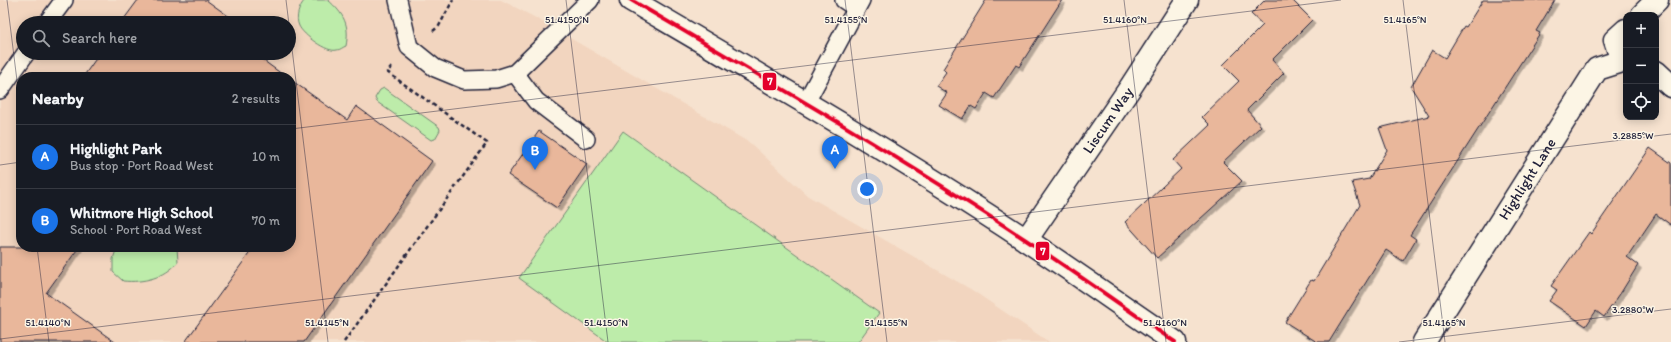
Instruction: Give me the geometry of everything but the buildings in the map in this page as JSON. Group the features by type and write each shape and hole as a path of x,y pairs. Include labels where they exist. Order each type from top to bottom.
{"street":[{"path":"632,0 806,102 1026,240 1175,342"},
{"name":"Liscum Way","path":"1026,240 1130,88 1187,0"},
{"path":"1645,12 1657,0"},
{"name":"Highlight Lane","path":"1623,33 1616,40 1623,58"},
{"name":"Highlight Lane","path":"1424,342 1597,69 1623,61"},
{"path":"1659,75 1671,86"}],"lane":[{"path":"52,16 64,0"},
{"path":"398,0 409,47 435,68 464,80 496,79 515,73 590,0"},
{"path":"806,102 854,3"},
{"path":"0,90 21,60"},
{"path":"515,73 536,101 586,139"}],"path":[{"path":"344,342 487,143 387,72 409,47 439,26 453,0"}],"shaded area":[{"path":"0,0 501,0 534,17 750,143 808,196 972,290 1049,342 0,342"}],"green space":[{"path":"305,0 328,0 338,10 342,15 346,26 346,46 338,50 327,49 301,30 297,19 299,9"},
{"path":"384,88 439,127 440,130 435,139 431,140 377,102 375,98 380,90"},
{"path":"623,131 879,313 858,342 608,342 519,278"},
{"path":"115,252 177,252 178,262 160,276 146,280 123,281 113,272 113,259"}],"transit line":[{"name":"7","path":"631,0 830,117 977,208 1045,252 1175,342"}],"place":[{"name":"Highlight Park","path":"835,169"},
{"name":"Whitmore High School","path":"535,170"}]}
